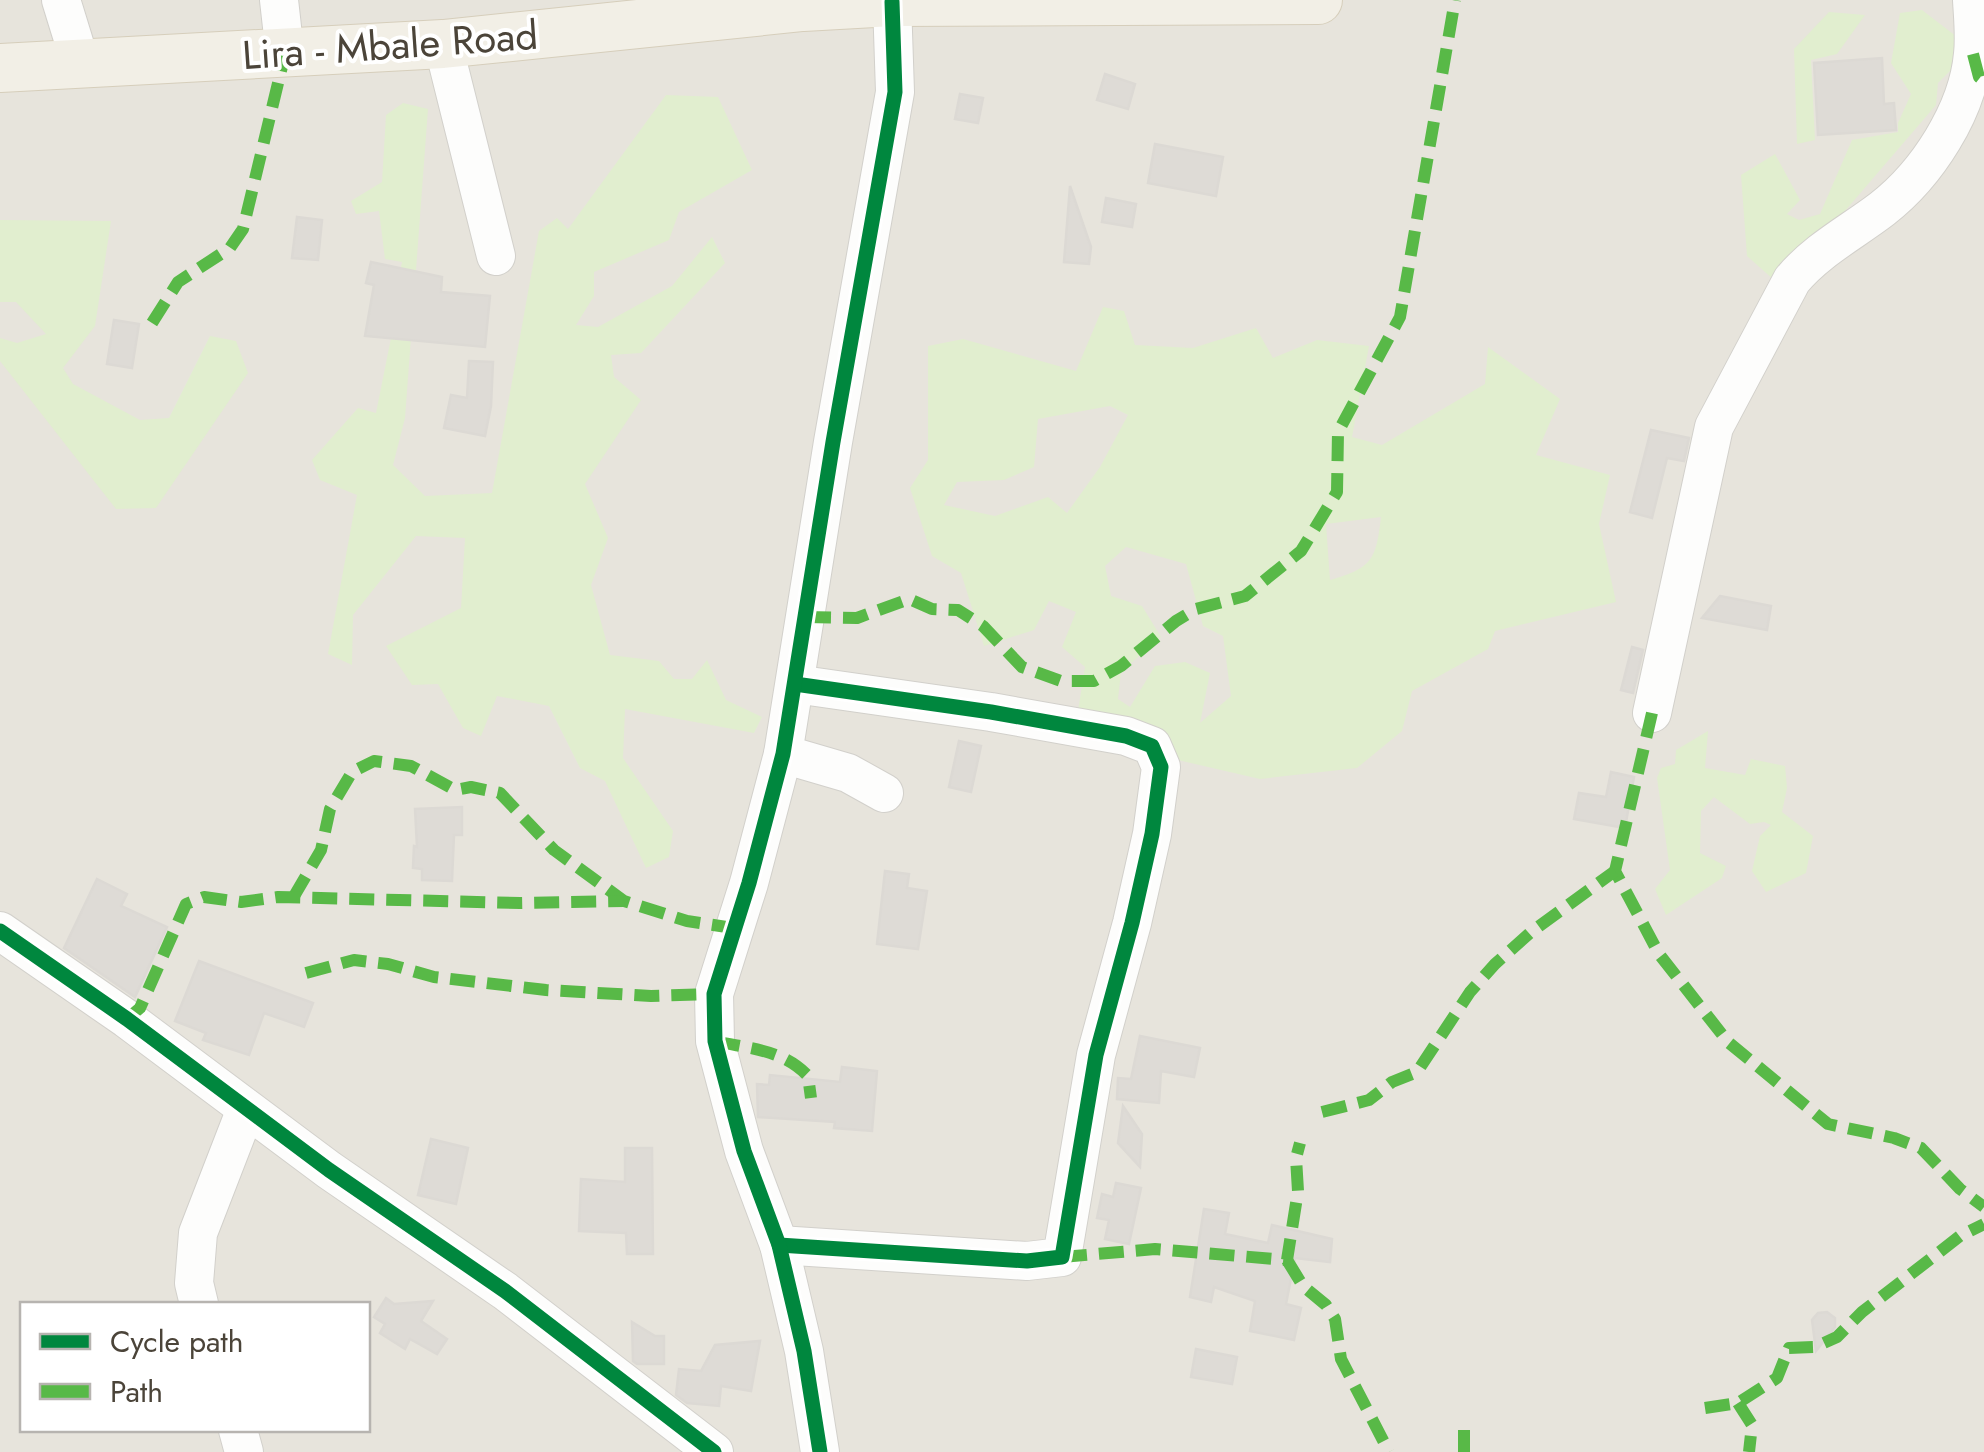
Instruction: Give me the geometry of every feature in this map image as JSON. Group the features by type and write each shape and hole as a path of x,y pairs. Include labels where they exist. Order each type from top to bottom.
{"main road":[{"name":"Lira - Mbale Road","path":"0,68 444,44 803,4 1318,0"}],"street":[{"path":"61,0 80,65"},
{"path":"279,0 284,54"},
{"path":"1652,713 1720,411 1792,280 1806,263 1904,190 1947,134 1973,54 1972,0"},
{"path":"820,1452 804,1351 779,1245 744,1150 716,1041 713,1014 714,994 783,754 832,442 895,92 892,2"},
{"path":"444,44 496,256"},
{"path":"779,1245 1027,1261 1062,1256 1096,1055 1144,876 1161,766 1152,746 1126,736 795,684"},
{"path":"783,754 848,773 884,794"},
{"path":"0,931 505,1291 714,1452"},
{"path":"199,1302 194,1283 198,1233 246,1109"}],"shaded area":[{"path":"0,0 1984,0 1984,1452 0,1452"}],"green space":[{"path":"1922,10 1961,40 1962,59 1938,83 1936,105 1820,240 1774,280 1747,256 1741,175 1775,154 1800,200 1787,214 1799,220 1820,214 1852,140 1898,132 1911,94 1891,63 1900,13"},
{"path":"1829,12 1865,15 1837,54 1811,60 1815,140 1797,144 1794,49"},
{"path":"666,95 718,97 752,170 679,212 669,240 594,272 594,296 576,325 598,327 672,286 712,237 725,263 641,353 611,355 614,377 641,400 585,484 608,538 591,585 610,655 659,661 674,679 692,679 707,660 726,700 762,717 754,733 625,709 623,758 673,831 669,857 646,868 605,781 580,768 549,706 497,696 481,736 463,728 438,684 412,685 386,646 461,608 465,538 416,536 353,615 352,665 328,654 357,495 320,480 312,460 358,408 376,413 402,262 385,259 379,211 356,214 351,201 382,182 386,115 403,103 428,109 405,418 393,465 425,496 492,493 539,231 557,218 568,229"},
{"path":"0,220 111,221 95,326 63,368 73,384 140,420 169,418 210,336 236,341 248,373 156,508 116,509 0,361 0,338 17,343 46,334 16,302 0,302"},
{"path":"1103,307 1124,311 1135,345 1193,348 1256,328 1273,358 1317,340 1369,346 1352,437 1382,445 1485,384 1488,347 1560,399 1536,455 1610,475 1599,524 1616,602 1495,631 1488,649 1412,691 1402,731 1357,768 1260,779 1074,736 1085,667 1062,647 1076,612 1049,601 1034,630 984,646 961,573 932,556 910,488 928,460 928,346 963,339 1076,371","holes":["1110,406 1128,415 1100,467 1067,513 1048,497 995,516 944,505 957,482 1004,480 1034,467 1038,419","1381,517 1370,560 1355,571 1330,580 1326,524","1126,547 1186,564 1203,626 1223,636 1231,696 1200,723 1210,673 1185,662 1155,666 1130,707 1118,699 1121,672 1161,637 1142,606 1111,596 1105,566"]},
{"path":"1708,731 1705,768 1745,775 1751,759 1785,766 1787,788 1782,812 1813,836 1806,873 1766,892 1752,871 1760,836 1771,825 1750,824 1714,797 1701,811 1700,853 1726,866 1722,878 1666,915 1655,889 1670,870 1657,778 1661,768 1675,764 1676,750"}],"building":[{"path":"1882,58 1884,104 1894,103 1896,130 1818,135 1814,63"},
{"path":"1105,74 1135,84 1128,109 1097,100"},
{"path":"960,94 983,98 978,123 955,119"},
{"path":"1155,144 1223,157 1216,196 1148,183"},
{"path":"1070,186 1091,247 1089,264 1064,262"},
{"path":"1106,198 1136,204 1132,227 1102,222"},
{"path":"297,217 322,220 318,260 292,258"},
{"path":"371,262 442,277 441,292 490,296 485,347 365,336 374,285 366,283"},
{"path":"114,320 139,324 132,368 107,364"},
{"path":"469,361 493,362 485,436 444,428 451,395 467,398"},
{"path":"1651,430 1689,438 1684,461 1667,458 1652,518 1630,512"},
{"path":"1720,596 1771,606 1767,630 1702,618"},
{"path":"1632,647 1643,650 1633,693 1621,690"},
{"path":"959,741 981,746 971,792 949,787"},
{"path":"1611,772 1634,777 1625,828 1574,819 1579,793 1606,797"},
{"path":"462,807 462,835 454,835 452,881 422,880 422,869 413,868 414,846 417,847 415,809"},
{"path":"885,871 909,874 907,888 927,891 918,949 877,944"},
{"path":"97,879 127,894 121,906 167,927 135,997 64,948"},
{"path":"199,961 313,1003 304,1027 264,1013 249,1055 203,1040 206,1033 175,1021"},
{"path":"1140,1036 1200,1048 1194,1077 1161,1071 1159,1103 1117,1099 1118,1078 1131,1079"},
{"path":"842,1067 877,1071 872,1131 834,1128 835,1122 758,1117 757,1084 769,1085 770,1075 840,1082"},
{"path":"1123,1106 1142,1134 1140,1167 1118,1143"},
{"path":"431,1139 468,1148 456,1204 418,1195"},
{"path":"625,1148 652,1148 653,1254 627,1254 626,1233 579,1231 581,1179 625,1182"},
{"path":"1116,1183 1141,1188 1129,1244 1105,1239 1109,1220 1097,1218 1102,1194 1113,1197"},
{"path":"1204,1209 1229,1213 1225,1234 1268,1243 1272,1225 1332,1239 1330,1262 1295,1258 1286,1304 1301,1308 1294,1340 1250,1331 1255,1301 1214,1287 1211,1302 1190,1297"},
{"path":"386,1298 394,1304 433,1301 421,1321 447,1339 437,1354 410,1339 405,1349 380,1333 385,1324 374,1317"},
{"path":"1827,1312 1835,1318 1835,1327 1816,1351 1812,1320 1818,1313"},
{"path":"632,1322 655,1336 664,1336 664,1364 633,1361"},
{"path":"760,1341 751,1391 721,1386 719,1406 687,1403 676,1395 679,1369 701,1371 715,1345"},
{"path":"1196,1349 1237,1357 1232,1384 1191,1377"}],"marked path":[{"path":"806,617 857,618 909,599 932,609 958,610 983,626 1022,667 1061,681 1094,681 1121,666 1196,609 1245,596 1301,551 1337,492 1338,432 1400,317 1455,0"},
{"path":"152,323 178,282 230,248 243,229 285,54"},
{"path":"1973,54 1979,77 1984,81"},
{"path":"1652,713 1615,871 1659,954 1728,1042 1828,1124 1921,1148 1960,1189 1984,1207"},
{"path":"293,898 321,850 330,809 352,772 374,761 411,766 455,790 471,787 500,793 554,850 624,901 687,921 733,928"},
{"path":"1322,1112 1369,1100 1392,1082 1417,1072 1470,992 1495,964 1531,932 1615,871"},
{"path":"127,1019 140,1008 186,904 204,897 241,902 278,897 520,903 624,901"},
{"path":"306,973 354,960 388,964 434,977 546,990 651,996 714,994"},
{"path":"715,1041 765,1051 787,1060 808,1076 811,1098"},
{"path":"1062,1257 1155,1249 1287,1260 1298,1191 1296,1158 1300,1143"},
{"path":"1705,1408 1738,1403 1777,1378 1789,1348 1815,1347 1837,1337 1862,1312 1960,1236 1984,1224"},
{"path":"1287,1260 1303,1286 1326,1305 1335,1319 1341,1359 1389,1452"},
{"path":"1738,1403 1752,1425 1749,1452"},
{"path":"1464,1430 1464,1452"}],"cycle path":[{"path":"820,1452 804,1351 779,1245 744,1151 715,1041 714,994 783,754 895,92 892,2"},
{"path":"779,1245 1027,1261 1062,1257 1096,1055 1132,923 1152,834 1161,767 1152,746 1126,736 795,684"},
{"path":"0,931 127,1019 329,1170 505,1291 714,1452"}]}
